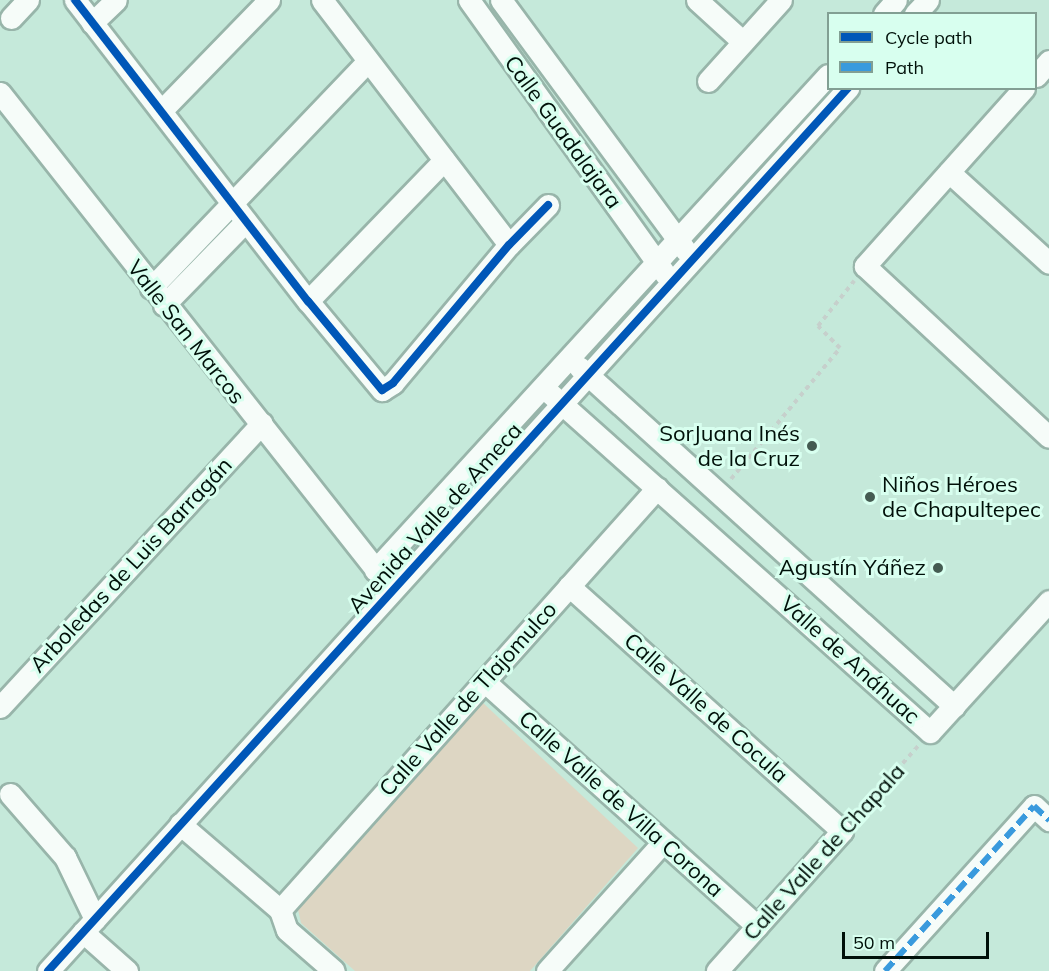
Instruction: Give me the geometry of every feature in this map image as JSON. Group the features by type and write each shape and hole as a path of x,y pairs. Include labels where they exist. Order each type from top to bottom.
{"street":[{"path":"11,18 28,0"},
{"path":"75,0 308,301 382,390 393,383 509,245 548,205"},
{"path":"93,23 116,0"},
{"path":"161,111 269,0"},
{"path":"322,0 509,245"},
{"name":"Calle Guadalajara","path":"469,0 672,283"},
{"name":"Calle Guadalajara","path":"501,0 693,261"},
{"path":"696,0 743,42"},
{"path":"708,81 781,0"},
{"path":"886,12 896,0"},
{"path":"917,12 928,0"},
{"path":"157,296 232,203 368,61"},
{"path":"375,570 658,264 827,76"},
{"path":"545,107 544,93 550,85 560,84 568,90"},
{"name":"Avenida Valle de Ameca","path":"48,971 846,90"},
{"path":"1026,90 866,266 1049,438"},
{"name":"Valle San Marcos","path":"0,93 157,296 261,424 392,592"},
{"path":"308,301 444,160"},
{"path":"949,172 1049,263"},
{"path":"157,296 246,221"},
{"name":"Valle de Anáhuac","path":"544,388 930,732 954,706 571,359"},
{"name":"Arboledas de Luis Barragán","path":"0,707 261,424"},
{"name":"Calle Valle de Tlajomulco","path":"280,910 657,488"},
{"name":"Calle Valle de Cocula","path":"569,586 842,831"},
{"path":"954,706 1049,601"},
{"name":"Calle Valle de Villa Corona","path":"484,681 757,926"},
{"path":"10,794 65,857 89,926 128,971"},
{"path":"885,971 1041,813"},
{"path":"180,824 280,910 287,930 334,971"},
{"name":"Calle Valle de Chapala","path":"717,971 842,831"},
{"path":"547,971 663,842"}],"path":[{"path":"719,493 840,348 818,326 866,266"}],"shaded area":[{"path":"481,701 638,848 530,971 355,971 301,923 297,905"}],"marked path":[{"path":"885,971 1034,806 1049,820"}],"cycle path":[{"path":"75,0 308,301 382,390 393,383 509,245 548,205"},
{"path":"48,971 846,90"}],"place":[{"name":"SorJuana Inés de la Cruz","path":"812,446"},
{"name":"Niños Héroes de Chapultepec","path":"870,497"},
{"name":"Agustín Yáñez","path":"938,568"}]}
